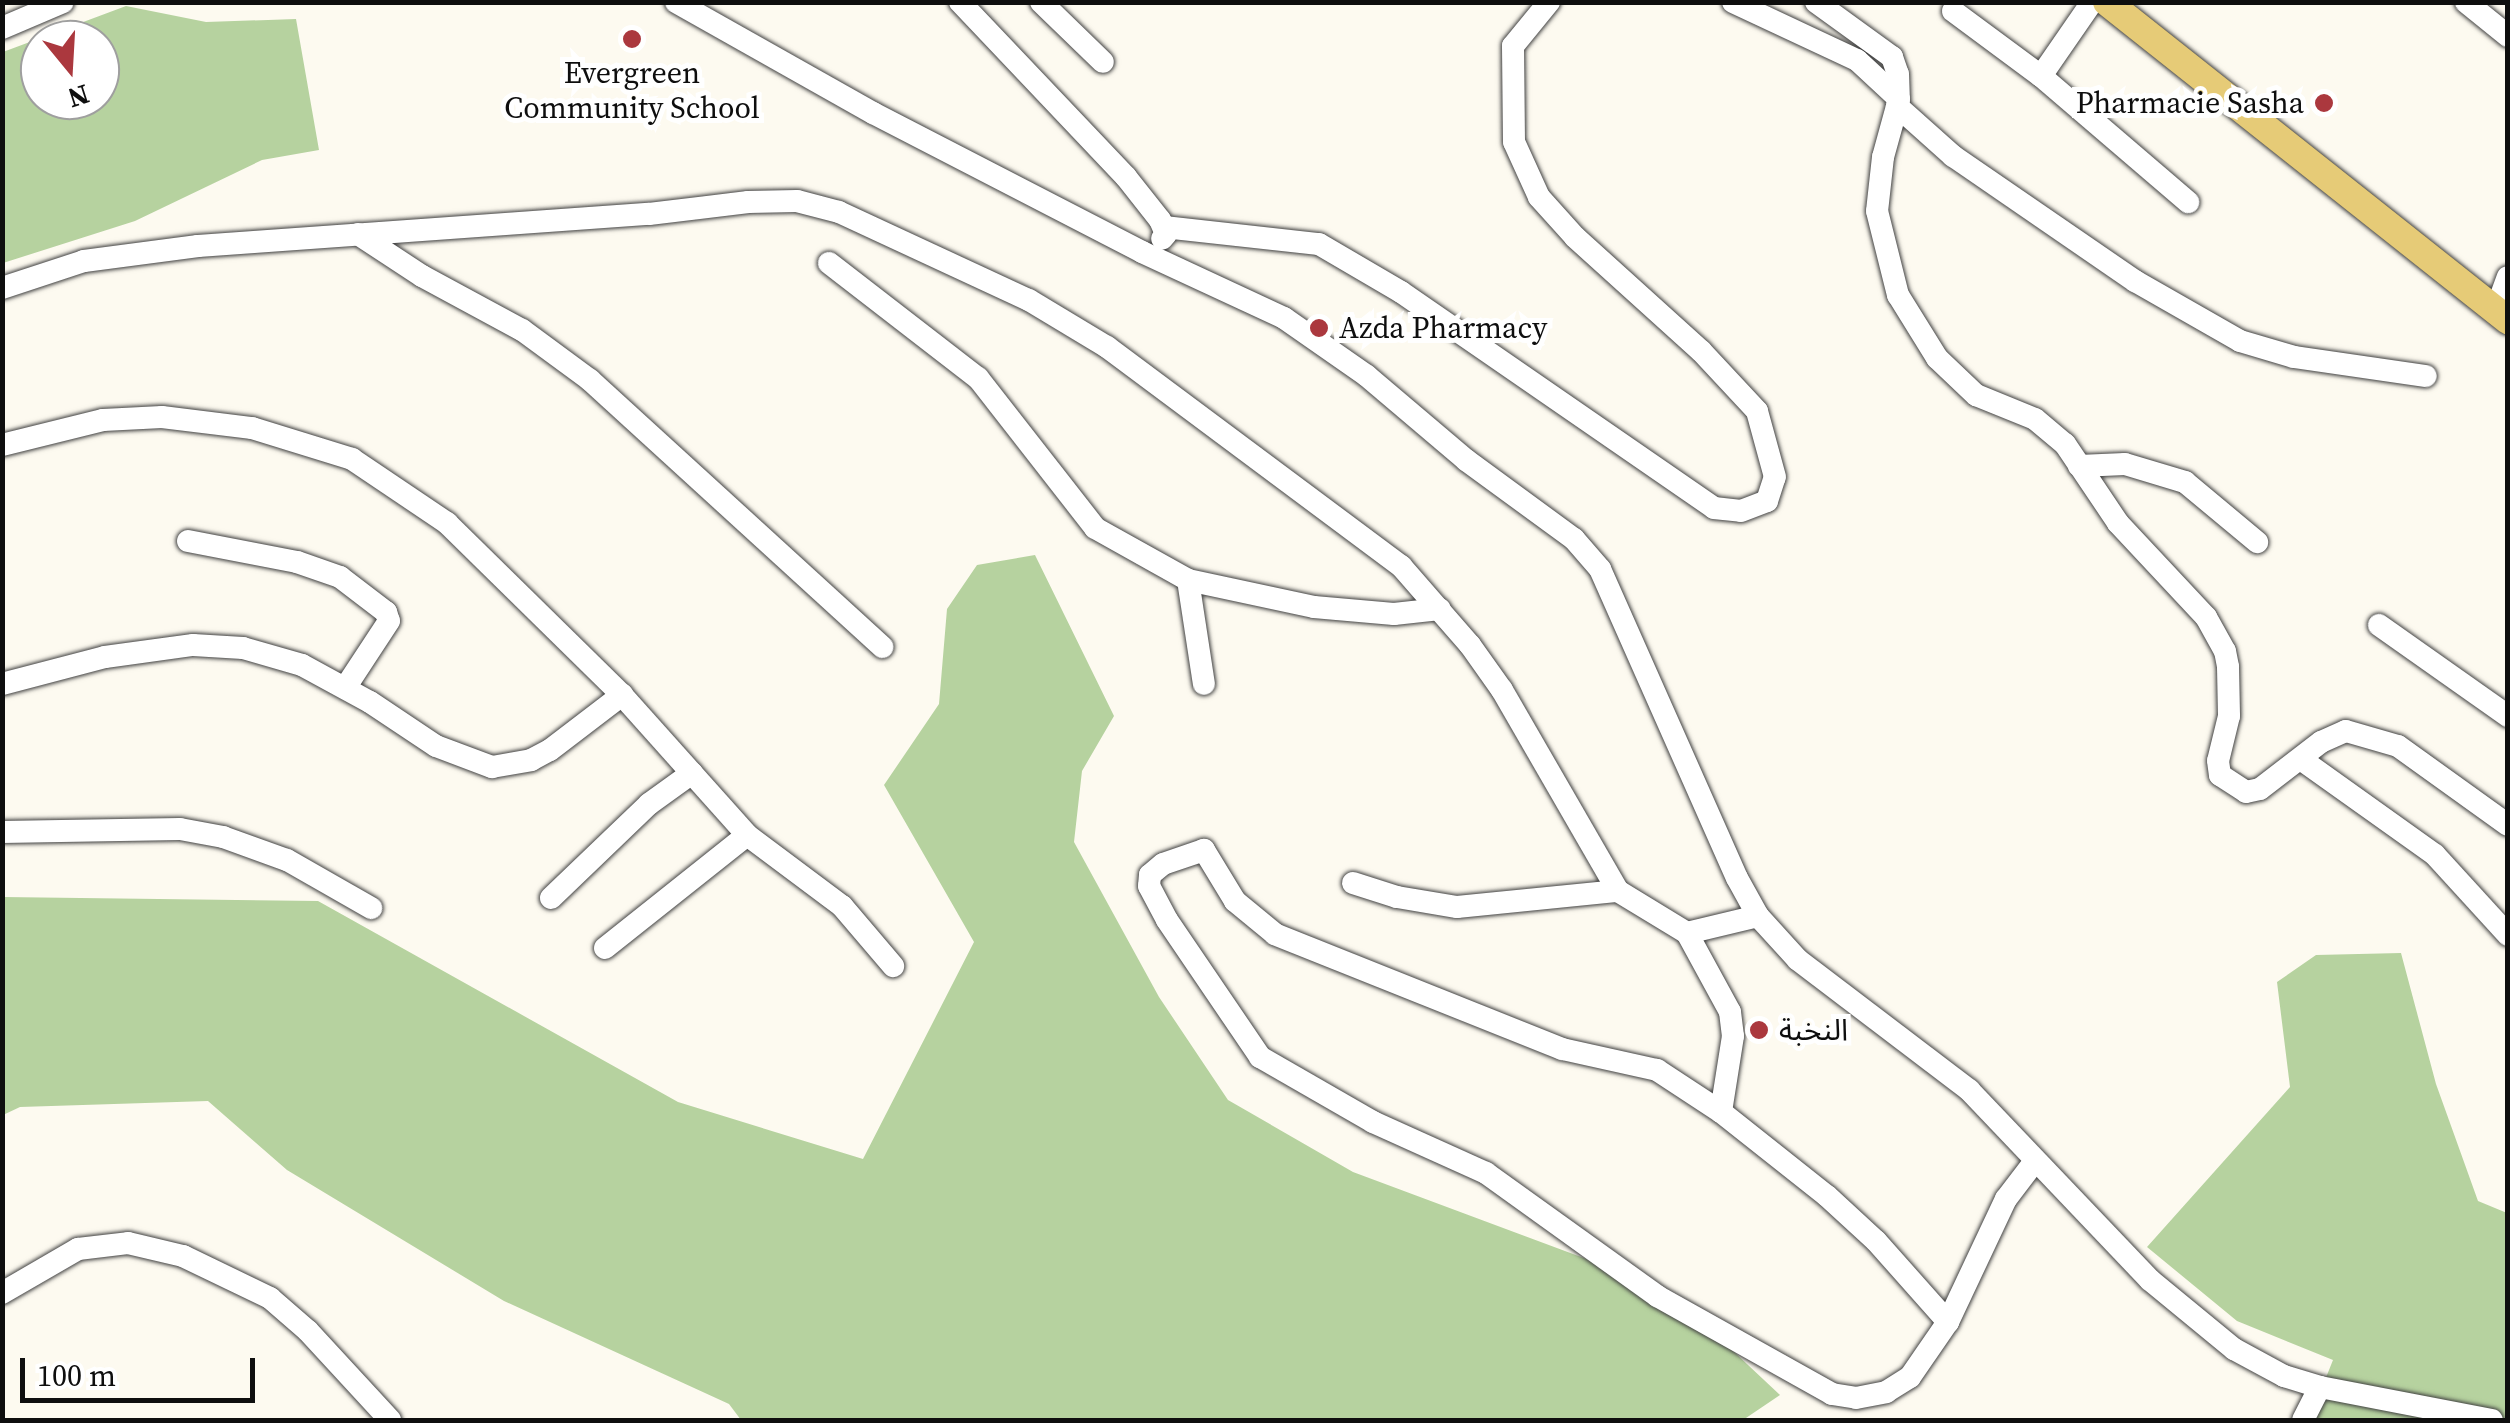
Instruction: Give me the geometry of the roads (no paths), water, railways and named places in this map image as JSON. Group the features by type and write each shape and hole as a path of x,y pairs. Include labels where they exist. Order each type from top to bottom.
{"main road":[{"path":"2107,2 2501,316"}],"street":[{"path":"2,28 64,2"},
{"path":"676,2 703,10 873,112 1318,339 1586,549 1622,612 1680,753 1758,916 1798,960 1969,1090 2150,1280 2200,1322 2262,1364 2320,1388 2492,1420"},
{"path":"1041,2 1103,62"},
{"path":"1164,227 1319,244 1401,292 1714,508 1742,511 1767,501 1775,477 1757,411 1701,351 1576,236 1540,197 1514,142 1512,46 1549,2"},
{"path":"1732,2 1857,60 1952,156 2041,212 2135,281 2240,342 2294,357 2426,376"},
{"path":"1816,2 1892,56 1898,102 1884,156 1877,211 1898,295 1937,358 1976,394 2050,428 2118,523 2206,617 2225,651 2229,716 2218,761 2220,775 2252,792 2302,760 2332,734 2346,732 2398,746 2508,825"},
{"path":"2041,76 2092,2"},
{"path":"2466,2 2508,36"},
{"path":"970,6 1079,124 1164,227 1166,236 1142,252"},
{"path":"1954,12 2041,76 2188,202"},
{"path":"2,288 59,267 132,253 798,201 839,212 1029,300 1107,347 1401,566 1440,609 1502,690 1618,891 1687,933 1730,1012 1732,1036 1721,1112"},
{"path":"358,234 422,276 522,330 590,380 882,647"},
{"path":"829,264 978,378 1095,528 1188,580 1314,607 1394,614 1440,609"},
{"path":"2501,316 2508,277"},
{"path":"2,446 104,420 162,417 252,428 352,459 447,523 622,695 747,834 842,906 893,966"},
{"path":"2080,466 2125,464 2186,482 2258,542"},
{"path":"188,541 297,562 340,577 386,612 389,621 345,688"},
{"path":"1188,580 1204,684"},
{"path":"2380,625 2508,716"},
{"path":"2,684 106,657 193,645 270,653 345,688 436,746 492,767 531,760 550,750 622,695"},
{"path":"2302,760 2434,855 2508,935"},
{"path":"551,898 649,804 692,773"},
{"path":"2,832 180,829 222,837 288,860 371,908"},
{"path":"605,948 747,834"},
{"path":"1948,1322 1852,1218 1721,1112 1656,1070 1562,1049 1275,934 1235,901 1204,850 1163,864 1150,875 1150,886 1167,920 1260,1057 1372,1122 1486,1173 1657,1296 1832,1394 1856,1398 1886,1392 1910,1377 1948,1322 1982,1241 2035,1161"},
{"path":"1352,883 1397,897 1458,907 1618,891"},
{"path":"1687,933 1758,916"},
{"path":"2,1293 78,1249 128,1243 166,1250 231,1276 270,1298 308,1331 390,1420"},
{"path":"2303,1420 2320,1388"}],"place":[{"name":"Evergreen Community School","path":"632,39"},
{"name":"Pharmacie Sasha","path":"2324,103"},
{"name":"Azda Pharmacy","path":"1319,328"},
{"name":"النخبة","path":"1759,1030"}]}
